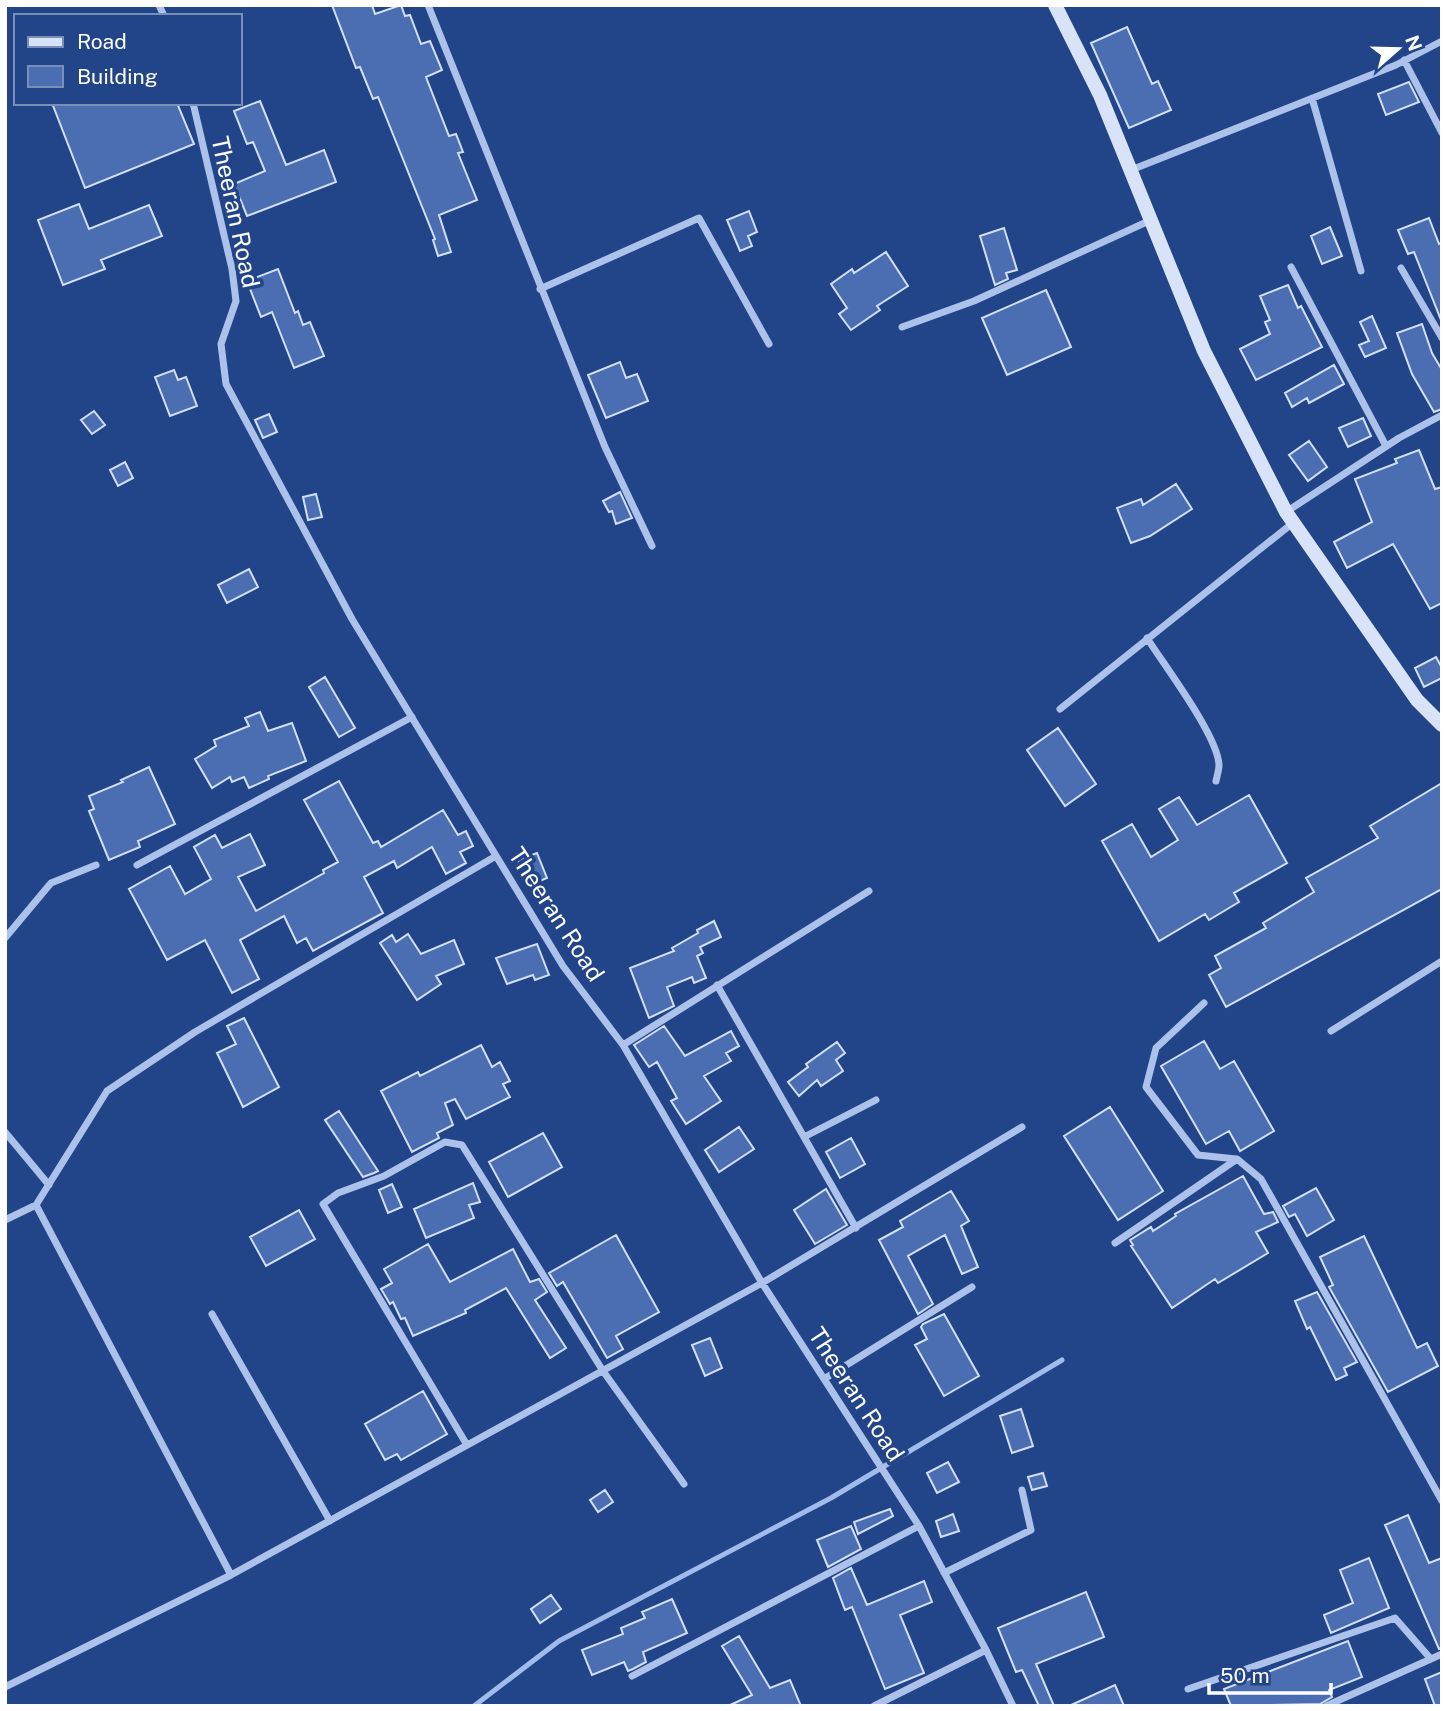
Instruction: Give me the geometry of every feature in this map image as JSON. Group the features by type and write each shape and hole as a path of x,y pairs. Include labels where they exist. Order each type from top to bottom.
{"street":[{"path":"428,5 605,447 652,546"},
{"path":"1055,5 1100,95 1204,351 1290,517 1340,593 1417,699 1442,725"},
{"path":"1130,170 1404,60 1442,41"},
{"path":"1404,60 1442,133"},
{"path":"1312,98 1361,271"},
{"name":"Theeran Road","path":"193,105 232,269 236,301 221,344 226,384 352,619 563,966 623,1045 762,1283 919,1526 1013,1706"},
{"path":"540,289 699,218 769,344"},
{"path":"902,327 974,301 1150,220"},
{"path":"1291,267 1386,446"},
{"path":"1401,268 1442,338"},
{"path":"1060,709 1290,517 1386,446 1442,415"},
{"path":"1147,638 1203,726 1216,752 1219,766 1216,781"},
{"path":"137,865 412,717"},
{"path":"5,1220 36,1205 107,1091 195,1032 496,856"},
{"path":"5,938 51,883 96,864"},
{"path":"623,1045 869,891"},
{"path":"1331,1031 1442,961"},
{"path":"717,985 856,1228"},
{"path":"1203,1003 1156,1048 1146,1087 1198,1155 1237,1159 1261,1179 1442,1501"},
{"path":"804,1136 876,1100"},
{"path":"5,1686 232,1575 762,1283 1022,1127"},
{"path":"5,1132 49,1185"},
{"path":"467,1445 323,1204 338,1193 384,1176 445,1142 462,1145 603,1371 684,1484"},
{"path":"1115,1243 1237,1159"},
{"path":"36,1205 232,1575"},
{"path":"824,1379 972,1287"},
{"path":"212,1314 330,1521"},
{"path":"944,1573 1031,1530 1022,1490"},
{"path":"632,1676 919,1526"},
{"path":"1188,1689 1395,1618 1430,1658"},
{"path":"874,1706 986,1650"},
{"path":"1326,1706 1442,1654"}],"building":[{"path":"332,5 372,5 375,14 401,5 405,16 410,15 421,44 430,41 442,70 426,77 449,136 456,134 463,152 458,153 477,200 439,215 451,252 438,256 433,240 435,239 378,97 373,99 360,67 356,68"},
{"path":"1127,27 1152,84 1158,81 1171,110 1129,128 1091,43"},
{"path":"1409,82 1419,102 1386,115 1378,94"},
{"path":"260,101 286,165 324,150 336,182 247,216 234,184 265,171 253,142 247,144 234,111"},
{"path":"53,105 178,105 194,144 85,188"},
{"path":"79,204 89,229 149,205 162,236 101,260 105,269 63,285 38,220"},
{"path":"749,211 757,232 748,236 752,246 740,251 727,220"},
{"path":"1429,218 1439,244 1442,242 1441,320 1414,252 1408,254 1398,230"},
{"path":"1330,227 1342,256 1322,264 1311,236"},
{"path":"1004,228 1017,270 1006,273 1008,279 995,285 980,236"},
{"path":"886,252 908,286 877,306 880,310 851,330 839,314 847,308 831,284 852,269 854,273"},
{"path":"278,269 295,313 298,311 303,325 310,322 324,356 294,368 272,312 261,317 247,281"},
{"path":"1288,285 1298,308 1301,306 1322,347 1256,380 1240,349 1270,334 1265,322 1270,320 1260,296"},
{"path":"1046,290 1071,347 1007,375 982,318"},
{"path":"1372,316 1386,348 1365,357 1359,345 1369,341 1360,322"},
{"path":"1422,324 1432,353 1442,370 1442,409 1434,412 1412,374 1397,333"},
{"path":"620,362 626,378 637,374 648,401 606,418 588,375"},
{"path":"1334,365 1344,384 1309,403 1307,398 1292,407 1285,393"},
{"path":"174,370 178,380 186,377 197,406 170,416 155,377"},
{"path":"94,411 105,425 92,434 81,420"},
{"path":"269,414 277,432 263,438 255,420"},
{"path":"1363,418 1371,436 1348,447 1339,428"},
{"path":"1309,441 1327,467 1308,481 1289,455"},
{"path":"1419,450 1435,489 1442,487 1442,603 1430,609 1393,544 1347,568 1334,542 1372,522 1355,479 1397,463 1395,459"},
{"path":"125,462 133,478 118,486 110,470"},
{"path":"1176,484 1192,509 1150,536 1131,543 1117,508 1141,499 1143,505"},
{"path":"620,492 632,518 616,524 612,511 609,512 603,501"},
{"path":"316,494 322,517 308,520 303,497"},
{"path":"249,569 258,587 227,603 218,585"},
{"path":"1436,657 1442,668 1442,678 1424,687 1415,668"},
{"path":"325,677 355,728 339,737 309,687"},
{"path":"260,712 268,731 292,723 306,761 268,776 269,779 249,788 244,777 232,782 230,777 212,788 195,759 216,746 214,740 249,726 245,718"},
{"path":"1058,728 1096,784 1065,806 1027,750"},
{"path":"149,767 175,824 138,841 140,847 109,860 89,811 94,809 89,796 123,782 121,780"},
{"path":"339,781 373,843 378,841 381,847 443,810 458,835 466,831 473,846 460,852 466,863 446,874 432,847 397,868 394,861 364,877 383,913 313,951 306,938 297,943 284,916 240,940 259,979 232,993 205,940 167,960 129,889 170,866 185,894 211,879 194,847 215,835 222,848 250,834 265,865 238,877 256,911 324,873 323,870 338,862 304,800"},
{"path":"1442,783 1442,889 1226,1007 1209,975 1221,968 1215,956 1266,928 1263,923 1314,892 1306,878 1378,838 1370,826"},
{"path":"1249,795 1287,863 1234,893 1239,902 1209,920 1205,914 1159,941 1102,841 1132,824 1151,857 1178,840 1159,809 1179,797 1197,825"},
{"path":"537,853 547,878 528,886 518,860"},
{"path":"714,921 721,937 700,947 703,953 697,956 706,978 694,983 692,977 667,987 674,1006 649,1018 630,968 674,951 672,948"},
{"path":"408,934 421,954 454,940 464,964 436,976 441,984 417,1000 380,943 392,935 396,942"},
{"path":"537,944 549,975 535,980 533,975 507,984 496,958"},
{"path":"244,1018 279,1087 243,1107 217,1053 236,1044 227,1026"},
{"path":"664,1026 685,1056 731,1031 739,1046 726,1053 731,1061 704,1076 721,1101 686,1124 671,1101 677,1098 657,1062 649,1067 634,1045"},
{"path":"1204,1041 1220,1069 1234,1061 1274,1131 1240,1151 1229,1131 1206,1144 1161,1066"},
{"path":"837,1042 845,1053 836,1060 843,1071 821,1086 817,1080 799,1096 788,1082 808,1067 806,1064"},
{"path":"481,1045 492,1067 500,1062 510,1081 503,1084 510,1097 466,1119 455,1099 445,1103 453,1125 437,1133 439,1138 412,1152 381,1091 418,1072 420,1076"},
{"path":"1110,1107 1163,1191 1118,1220 1064,1136"},
{"path":"339,1111 378,1171 363,1177 325,1120"},
{"path":"739,1127 754,1149 719,1172 705,1150"},
{"path":"543,1133 562,1167 508,1197 489,1162"},
{"path":"851,1138 865,1164 840,1178 826,1152"},
{"path":"1243,1176 1264,1214 1273,1212 1278,1222 1256,1232 1268,1253 1218,1283 1215,1279 1172,1308 1131,1246 1133,1245 1130,1240 1151,1227 1153,1231 1176,1216 1175,1214"},
{"path":"473,1183 480,1202 469,1205 474,1218 426,1238 414,1209"},
{"path":"392,1184 402,1207 388,1213 379,1190"},
{"path":"1316,1188 1334,1220 1307,1236 1295,1214 1289,1217 1283,1206"},
{"path":"826,1189 847,1225 815,1244 794,1210"},
{"path":"951,1191 969,1221 961,1226 978,1267 962,1274 945,1235 908,1256 933,1304 918,1314 879,1240 903,1227 900,1221"},
{"path":"299,1210 315,1239 266,1266 250,1237"},
{"path":"616,1235 659,1312 616,1336 623,1349 607,1358 563,1282 557,1286 549,1273"},
{"path":"1364,1236 1417,1348 1427,1343 1438,1366 1388,1392 1329,1287 1333,1285 1320,1257"},
{"path":"428,1244 450,1282 513,1249 530,1282 539,1279 547,1292 535,1300 566,1348 550,1358 506,1288 465,1310 466,1313 413,1336 405,1318 401,1319 393,1302 390,1304 381,1289 392,1283 384,1269"},
{"path":"1317,1292 1357,1362 1344,1368 1347,1375 1336,1380 1310,1327 1307,1329 1295,1301"},
{"path":"944,1314 979,1376 944,1396 915,1345 927,1339 921,1327 923,1324"},
{"path":"710,1338 722,1368 705,1376 692,1345"},
{"path":"423,1391 447,1434 401,1460 397,1454 385,1460 365,1424"},
{"path":"1021,1409 1033,1446 1012,1453 1000,1416"},
{"path":"948,1462 959,1482 937,1493 927,1473"},
{"path":"1043,1473 1047,1486 1032,1490 1028,1477"},
{"path":"605,1490 613,1502 598,1512 590,1500"},
{"path":"890,1509 893,1516 858,1534 854,1522"},
{"path":"953,1514 959,1531 941,1537 936,1521"},
{"path":"1408,1515 1429,1563 1442,1558 1442,1648 1439,1649 1385,1525"},
{"path":"851,1526 861,1549 828,1567 817,1540"},
{"path":"1369,1558 1389,1608 1331,1633 1324,1615 1353,1603 1340,1570"},
{"path":"851,1568 867,1605 924,1581 932,1602 900,1615 924,1673 885,1689 852,1607 845,1610 833,1578"},
{"path":"1086,1592 1104,1637 1036,1664 1054,1706 1039,1706 1022,1670 1016,1672 998,1628"},
{"path":"551,1595 561,1609 540,1623 531,1609"},
{"path":"672,1599 687,1633 643,1652 646,1662 633,1669 628,1671 624,1662 592,1675 582,1650 623,1634 621,1628 645,1618 642,1612"},
{"path":"739,1636 770,1688 790,1680 801,1706 728,1706 752,1695 722,1646"},
{"path":"1348,1641 1362,1677 1329,1690 1332,1697 1320,1704 1231,1706 1224,1689"},
{"path":"1442,1672 1442,1706 1435,1706 1425,1679"},
{"path":"1115,1685 1124,1706 1069,1706"}],"waterway":[{"path":"474,1706 559,1641 831,1498 1062,1360"}]}
